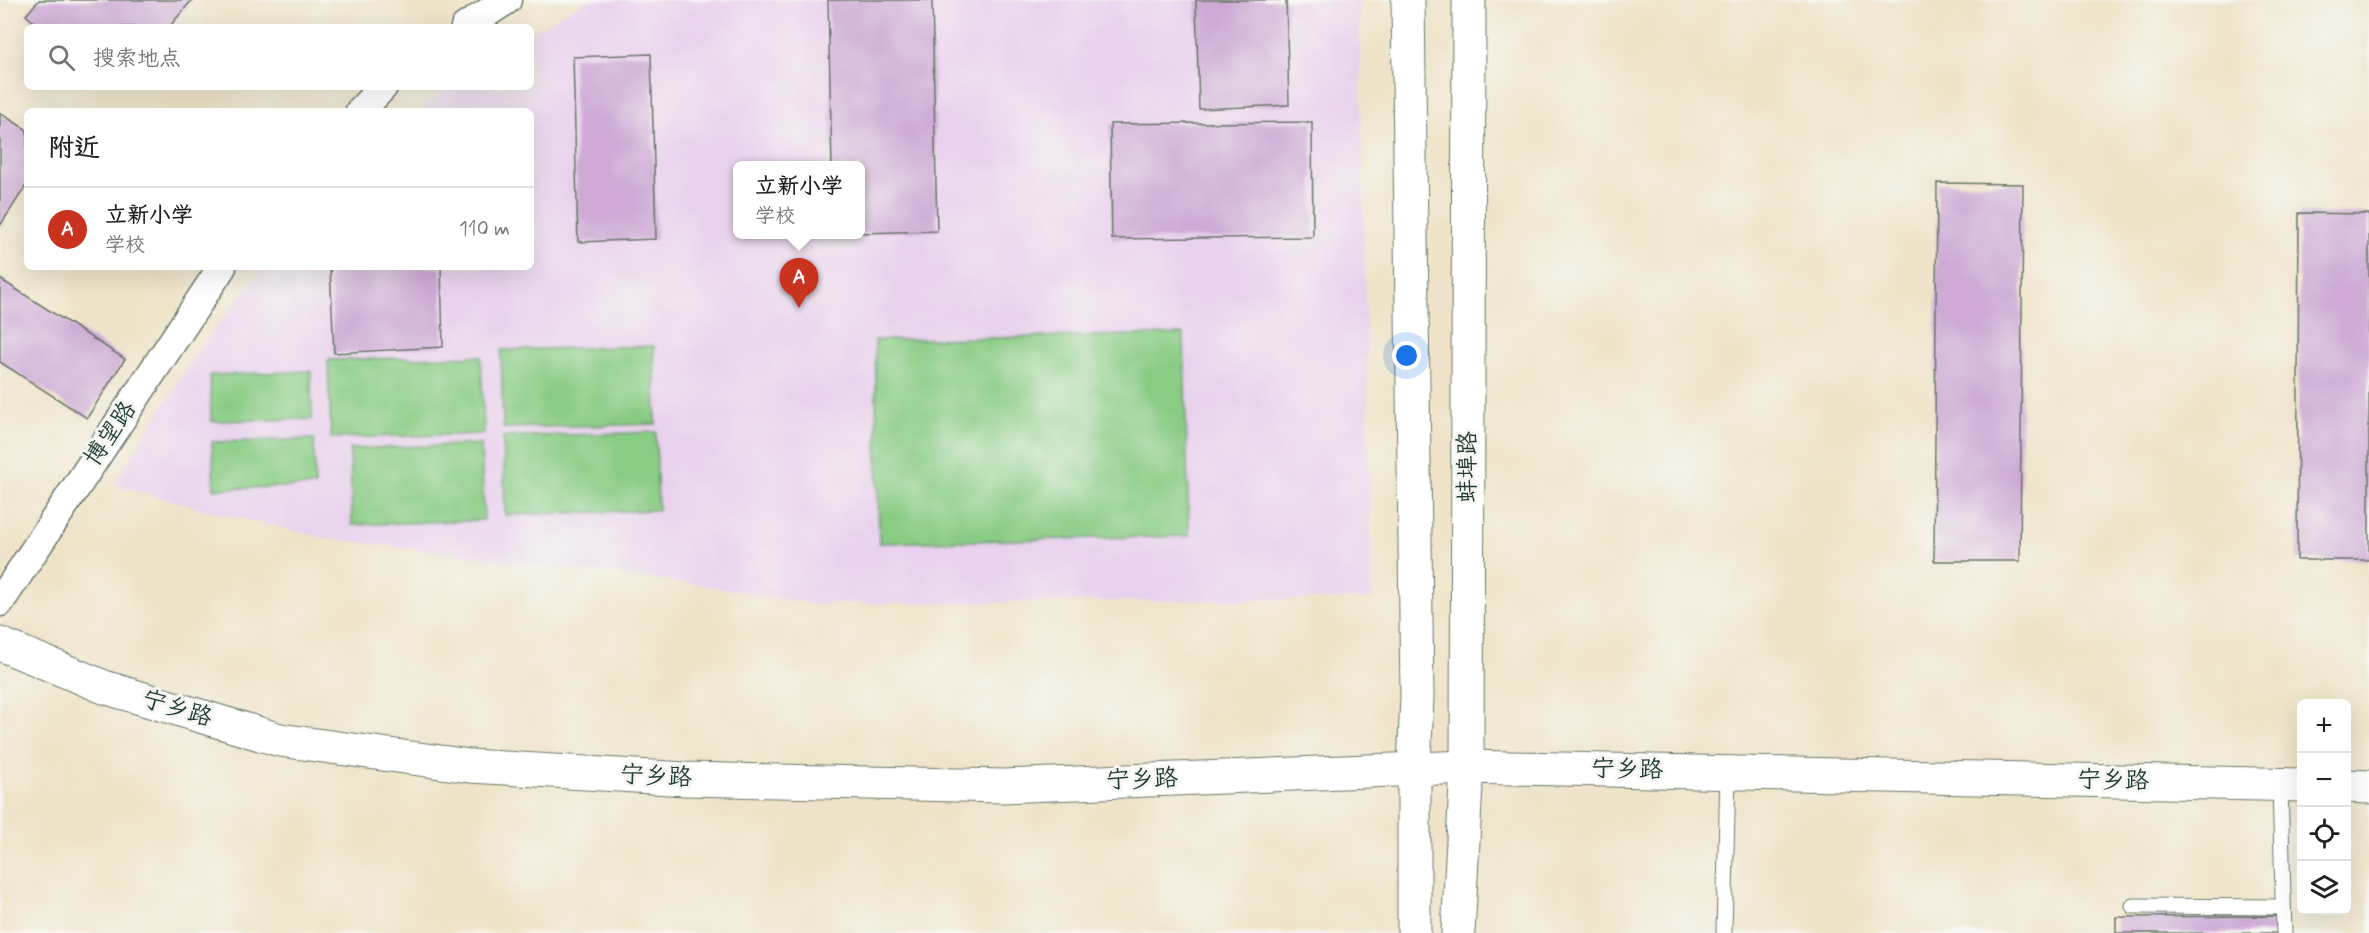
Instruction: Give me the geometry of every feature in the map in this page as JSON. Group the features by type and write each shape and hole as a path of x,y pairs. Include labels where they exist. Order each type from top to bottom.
{"street":[{"path":"470,24 507,0"},
{"path":"1408,0 1417,696 1414,768 1414,933"},
{"name":"蚌埠路","path":"1458,933 1467,767 1469,0"},
{"path":"363,108 380,90"},
{"name":"博望路","path":"0,602 220,270"},
{"name":"宁乡路","path":"0,644 104,687 280,740 470,766 686,779 1003,786 1467,767 2291,785"},
{"path":"2351,786 2369,787"}],"lane":[{"path":"1724,933 1728,772"},
{"path":"2284,933 2283,907 2291,785"},
{"path":"2133,906 2283,907"}],"shaded area":[{"path":"587,0 1359,0 1372,599 811,604 701,585 325,538 206,510 114,484 198,350 263,270 534,270 534,108 423,108 444,90 534,90 534,30"}],"green space":[{"path":"1184,334 1189,536 879,543 875,340"},
{"path":"654,346 656,424 503,428 501,350"},
{"path":"481,356 484,434 331,438 328,360"},
{"path":"311,371 312,419 211,421 210,375"},
{"path":"656,432 658,510 505,515 503,437"},
{"path":"314,439 315,486 214,489 212,442"},
{"path":"481,444 484,520 352,525 350,449"}],"building":[{"path":"39,0 192,0 172,24 36,24 26,15"},
{"path":"828,0 932,0 937,231 865,233 865,161 832,161"},
{"path":"1196,0 1286,0 1289,105 1199,109"},
{"path":"651,54 656,239 578,242 573,57"},
{"path":"0,113 24,128 24,189 0,226"},
{"path":"1312,122 1313,237 1112,239 1110,124"},
{"path":"1937,183 2023,184 2020,561 1934,561"},
{"path":"2299,213 2369,214 2369,560 2297,560"},
{"path":"330,270 441,270 443,347 334,353"},
{"path":"0,279 125,359 87,418 0,362"},
{"path":"2276,916 2277,933 2116,933 2116,917"}],"place":[{"name":"立新小学","path":"799,308"}]}
